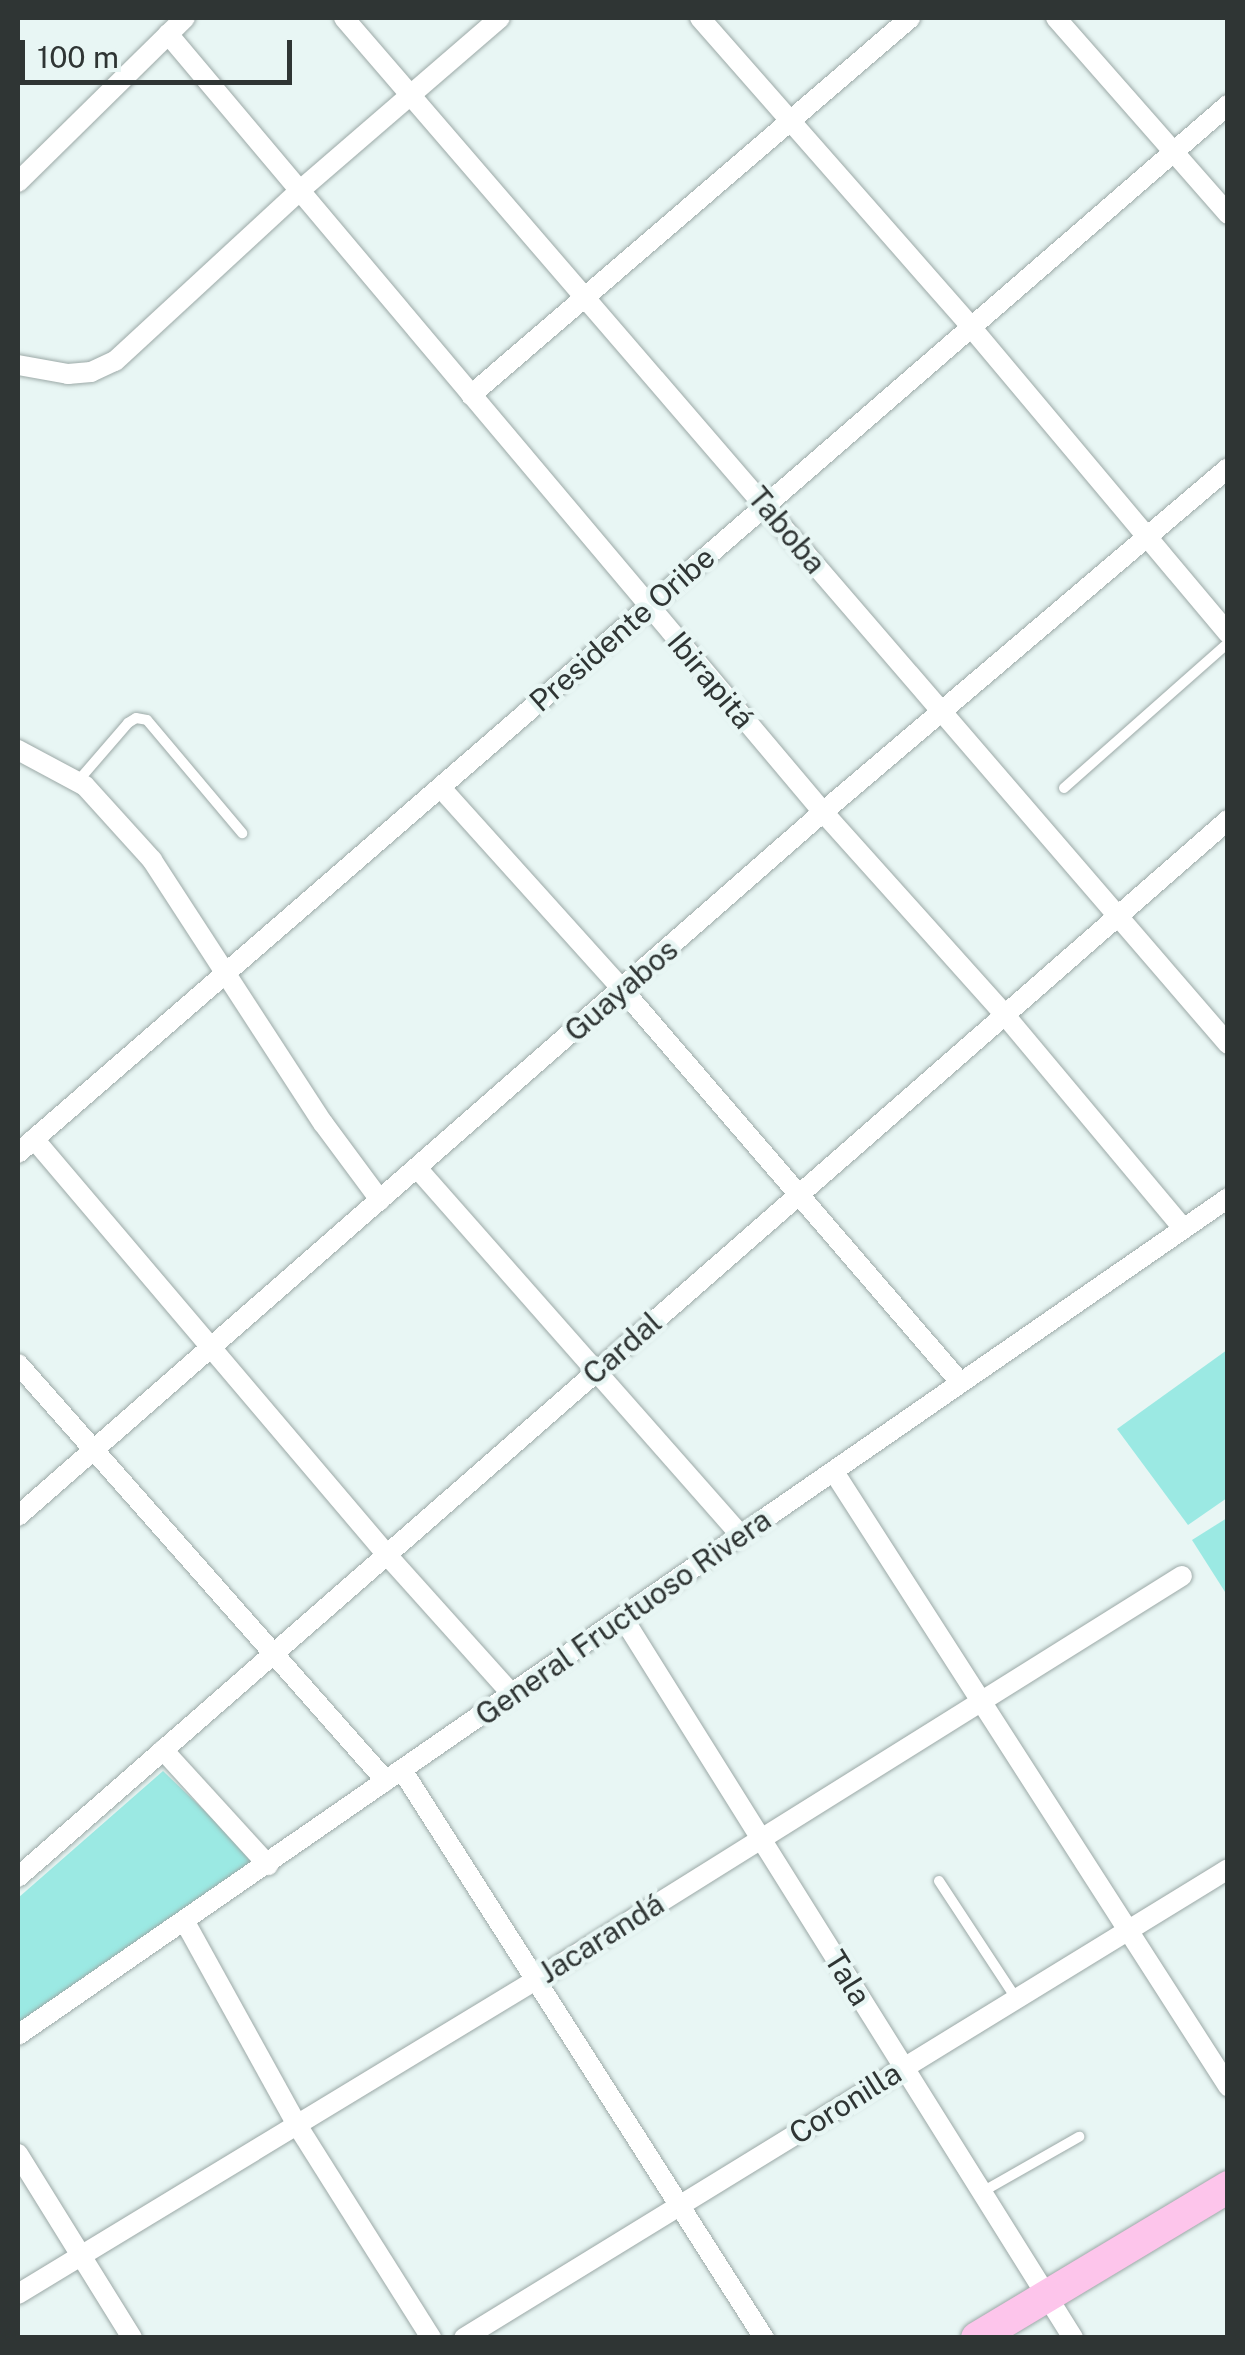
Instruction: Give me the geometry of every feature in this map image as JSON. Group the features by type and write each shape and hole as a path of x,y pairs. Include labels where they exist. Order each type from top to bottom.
{"main road":[{"path":"1008,2338 1050,2302 1228,2187"},
{"path":"977,2338 1228,2203"}],"street":[{"path":"18,182 185,18"},
{"name":"Taboba","path":"344,18 1228,1044"},
{"path":"18,365 68,374 92,372 116,361 297,193 500,18"},
{"path":"700,18 971,327 1228,632"},
{"path":"471,395 910,18"},
{"path":"1056,18 1228,214"},
{"name":"Ibirapitá","path":"168,34 297,193 648,607 823,812 1004,1014 1184,1228"},
{"name":"Presidente Oribe","path":"26,1146 1228,104"},
{"name":"Guayabos","path":"18,1516 823,812 1228,468"},
{"path":"18,750 77,782 125,826 228,973 323,1123 380,1200"},
{"path":"441,788 622,989 960,1382"},
{"name":"Cardal","path":"18,1877 1228,820"},
{"path":"26,1146 210,1348 512,1694"},
{"path":"416,1168 741,1535"},
{"name":"General Fructuoso Rivera","path":"18,2035 1228,1198"},
{"path":"18,1364 269,1654 394,1776 534,1980 764,2338"},
{"path":"834,1472 1228,2086"},
{"name":"Jacarandá","path":"18,2294 534,1980 1182,1576"},
{"name":"Tala","path":"623,1618 1073,2338"},
{"path":"163,1750 268,1865"},
{"name":"Coronilla","path":"464,2338 1228,1869"},
{"path":"186,1922 297,2125 431,2338"},
{"path":"18,2154 132,2338"}],"lane":[{"path":"1064,788 1228,643"},
{"path":"77,782 128,723 136,718 146,720 242,833"},
{"path":"940,1881 1016,1998"},
{"path":"982,2192 1079,2137"}],"shaded area":[{"path":"1227,1350 1227,1498 1188,1525 1117,1429"},
{"path":"1227,1518 1227,1595 1192,1540"},
{"path":"163,1771 258,1862 18,2025 18,1898"}]}
